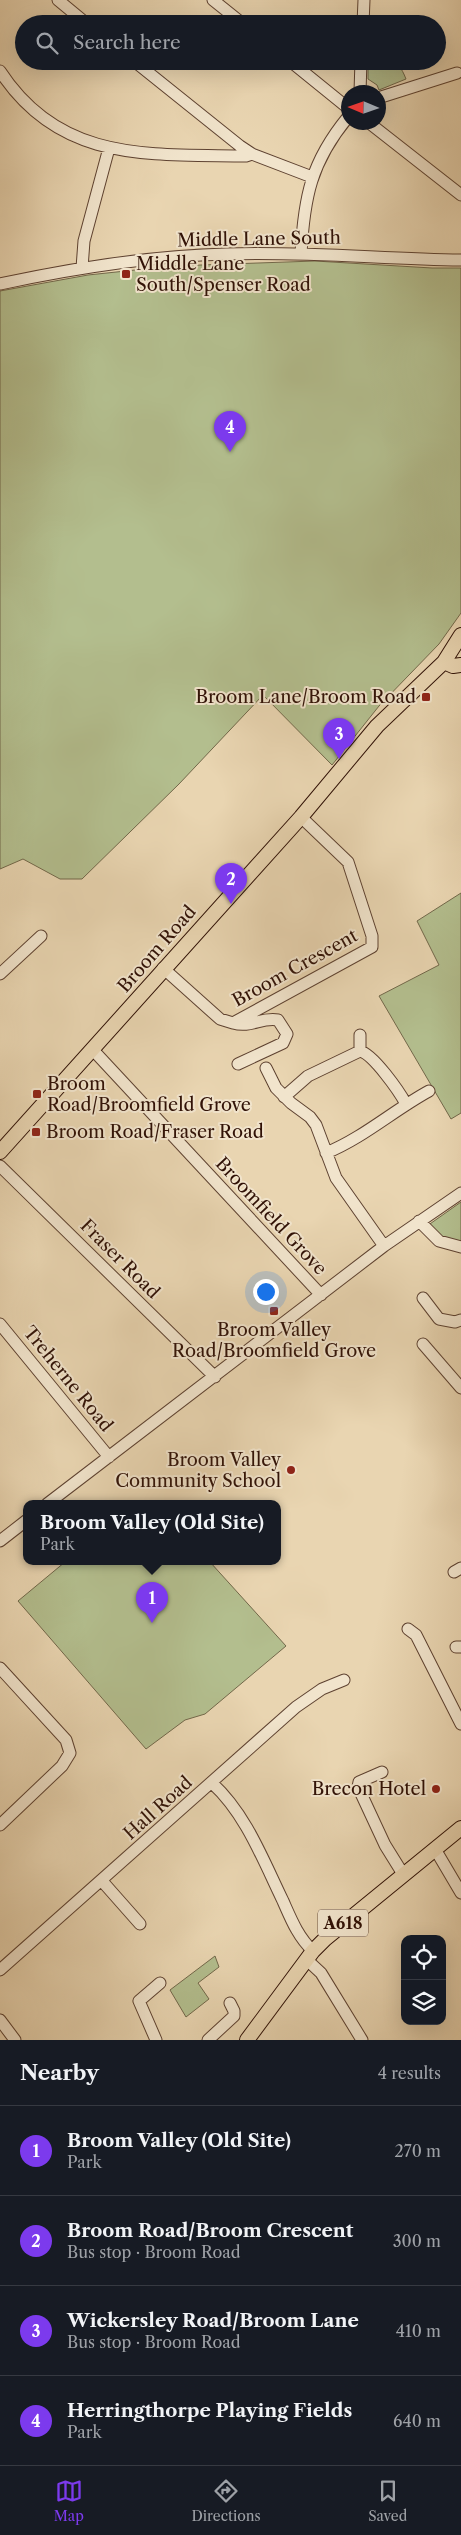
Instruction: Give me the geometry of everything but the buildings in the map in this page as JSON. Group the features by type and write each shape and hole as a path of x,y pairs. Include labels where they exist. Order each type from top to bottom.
{"main road":[{"name":"Broom Road","path":"0,1152 301,817 376,726 444,662 461,635"},
{"path":"444,662 453,666 461,665"},
{"name":"A618","path":"247,2040 310,1955 341,1924 461,1828"}],"street":[{"path":"58,0 76,15"},
{"path":"213,0 232,15"},
{"path":"363,15 364,0"},
{"path":"145,70 252,154 312,177"},
{"path":"301,70 341,102"},
{"path":"360,85 361,70"},
{"path":"0,71 22,99 46,120 70,135 109,148 156,154 246,156 252,154"},
{"path":"386,95 457,73"},
{"path":"301,254 303,215 312,177 341,121"},
{"path":"378,130 461,195"},
{"path":"217,155 226,135"},
{"path":"82,268 84,240 109,148"},
{"name":"Middle Lane South","path":"0,284 82,268 144,260 226,254 301,254 461,260"},
{"name":"Broom Crescent","path":"164,968 220,1019 233,1022 366,952 374,944 348,862 301,817"},
{"path":"0,974 41,936"},
{"path":"233,1022 244,1026 278,1020 287,1034 283,1043 238,1064"},
{"path":"360,1035 360,1051"},
{"name":"Broomfield Grove","path":"93,1050 320,1295"},
{"path":"284,1097 308,1076 360,1051 368,1054 394,1083 406,1104"},
{"path":"266,1068 271,1081 284,1097 310,1117 316,1125 342,1188 384,1246"},
{"path":"326,1153 345,1145 406,1104 429,1091"},
{"name":"Fraser Road","path":"0,1166 215,1377"},
{"path":"52,1500 384,1246 461,1192"},
{"path":"419,1221 439,1241 461,1247"},
{"path":"423,1298 439,1319 454,1322 461,1320"},
{"name":"Treherne Road","path":"0,1324 109,1457"},
{"path":"423,1344 461,1388"},
{"path":"0,1541 23,1523"},
{"path":"408,1629 416,1635 461,1724"},
{"path":"0,1668 66,1740 70,1753 62,1766 0,1825"},
{"name":"Hall Road","path":"0,1970 309,1696 344,1680"},
{"path":"382,1772 359,1782 358,1787 385,1845 404,1874"},
{"path":"212,1782 230,1800 242,1819 310,1955 362,2040"},
{"path":"434,1849 461,1893"},
{"path":"102,1881 140,1924"},
{"path":"156,2040 138,2001 160,1983"},
{"path":"208,2040 234,2016 230,2003"},
{"path":"0,2020 15,2040"}],"green space":[{"path":"368,70 402,70 406,79 386,87 386,85 377,85 368,79"},
{"path":"315,261 461,268 461,613 439,644 379,706 332,765 263,695 179,784 82,879 60,879 23,859 0,869 0,291 88,275 173,266"},
{"path":"461,893 461,1113 451,1119 379,996 439,965 417,921"},
{"path":"461,1202 461,1243 444,1240 427,1226"},
{"path":"61,1565 213,1565 286,1646 205,1714 185,1720 146,1749 18,1601"},
{"path":"215,1956 219,1967 198,1983 209,1999 186,2017 170,1990"}],"place":[{"name":"Middle Lane South/Spenser Road","path":"126,274"},
{"name":"Herringthorpe Playing Fields","path":"230,452"},
{"name":"Broom Lane/Broom Road","path":"426,697"},
{"name":"Wickersley Road/Broom Lane","path":"339,759"},
{"name":"Broom Road/Broom Crescent","path":"231,904"},
{"name":"Broom Road/Broomfield Grove","path":"37,1094"},
{"name":"Broom Road/Fraser Road","path":"36,1132"},
{"name":"Broom Valley Road/Broomfield Grove","path":"274,1311"},
{"name":"Broom Valley Community School","path":"291,1470"},
{"name":"Broom Valley (Old Site)","path":"152,1623"},
{"name":"Brecon Hotel","path":"436,1789"}]}
